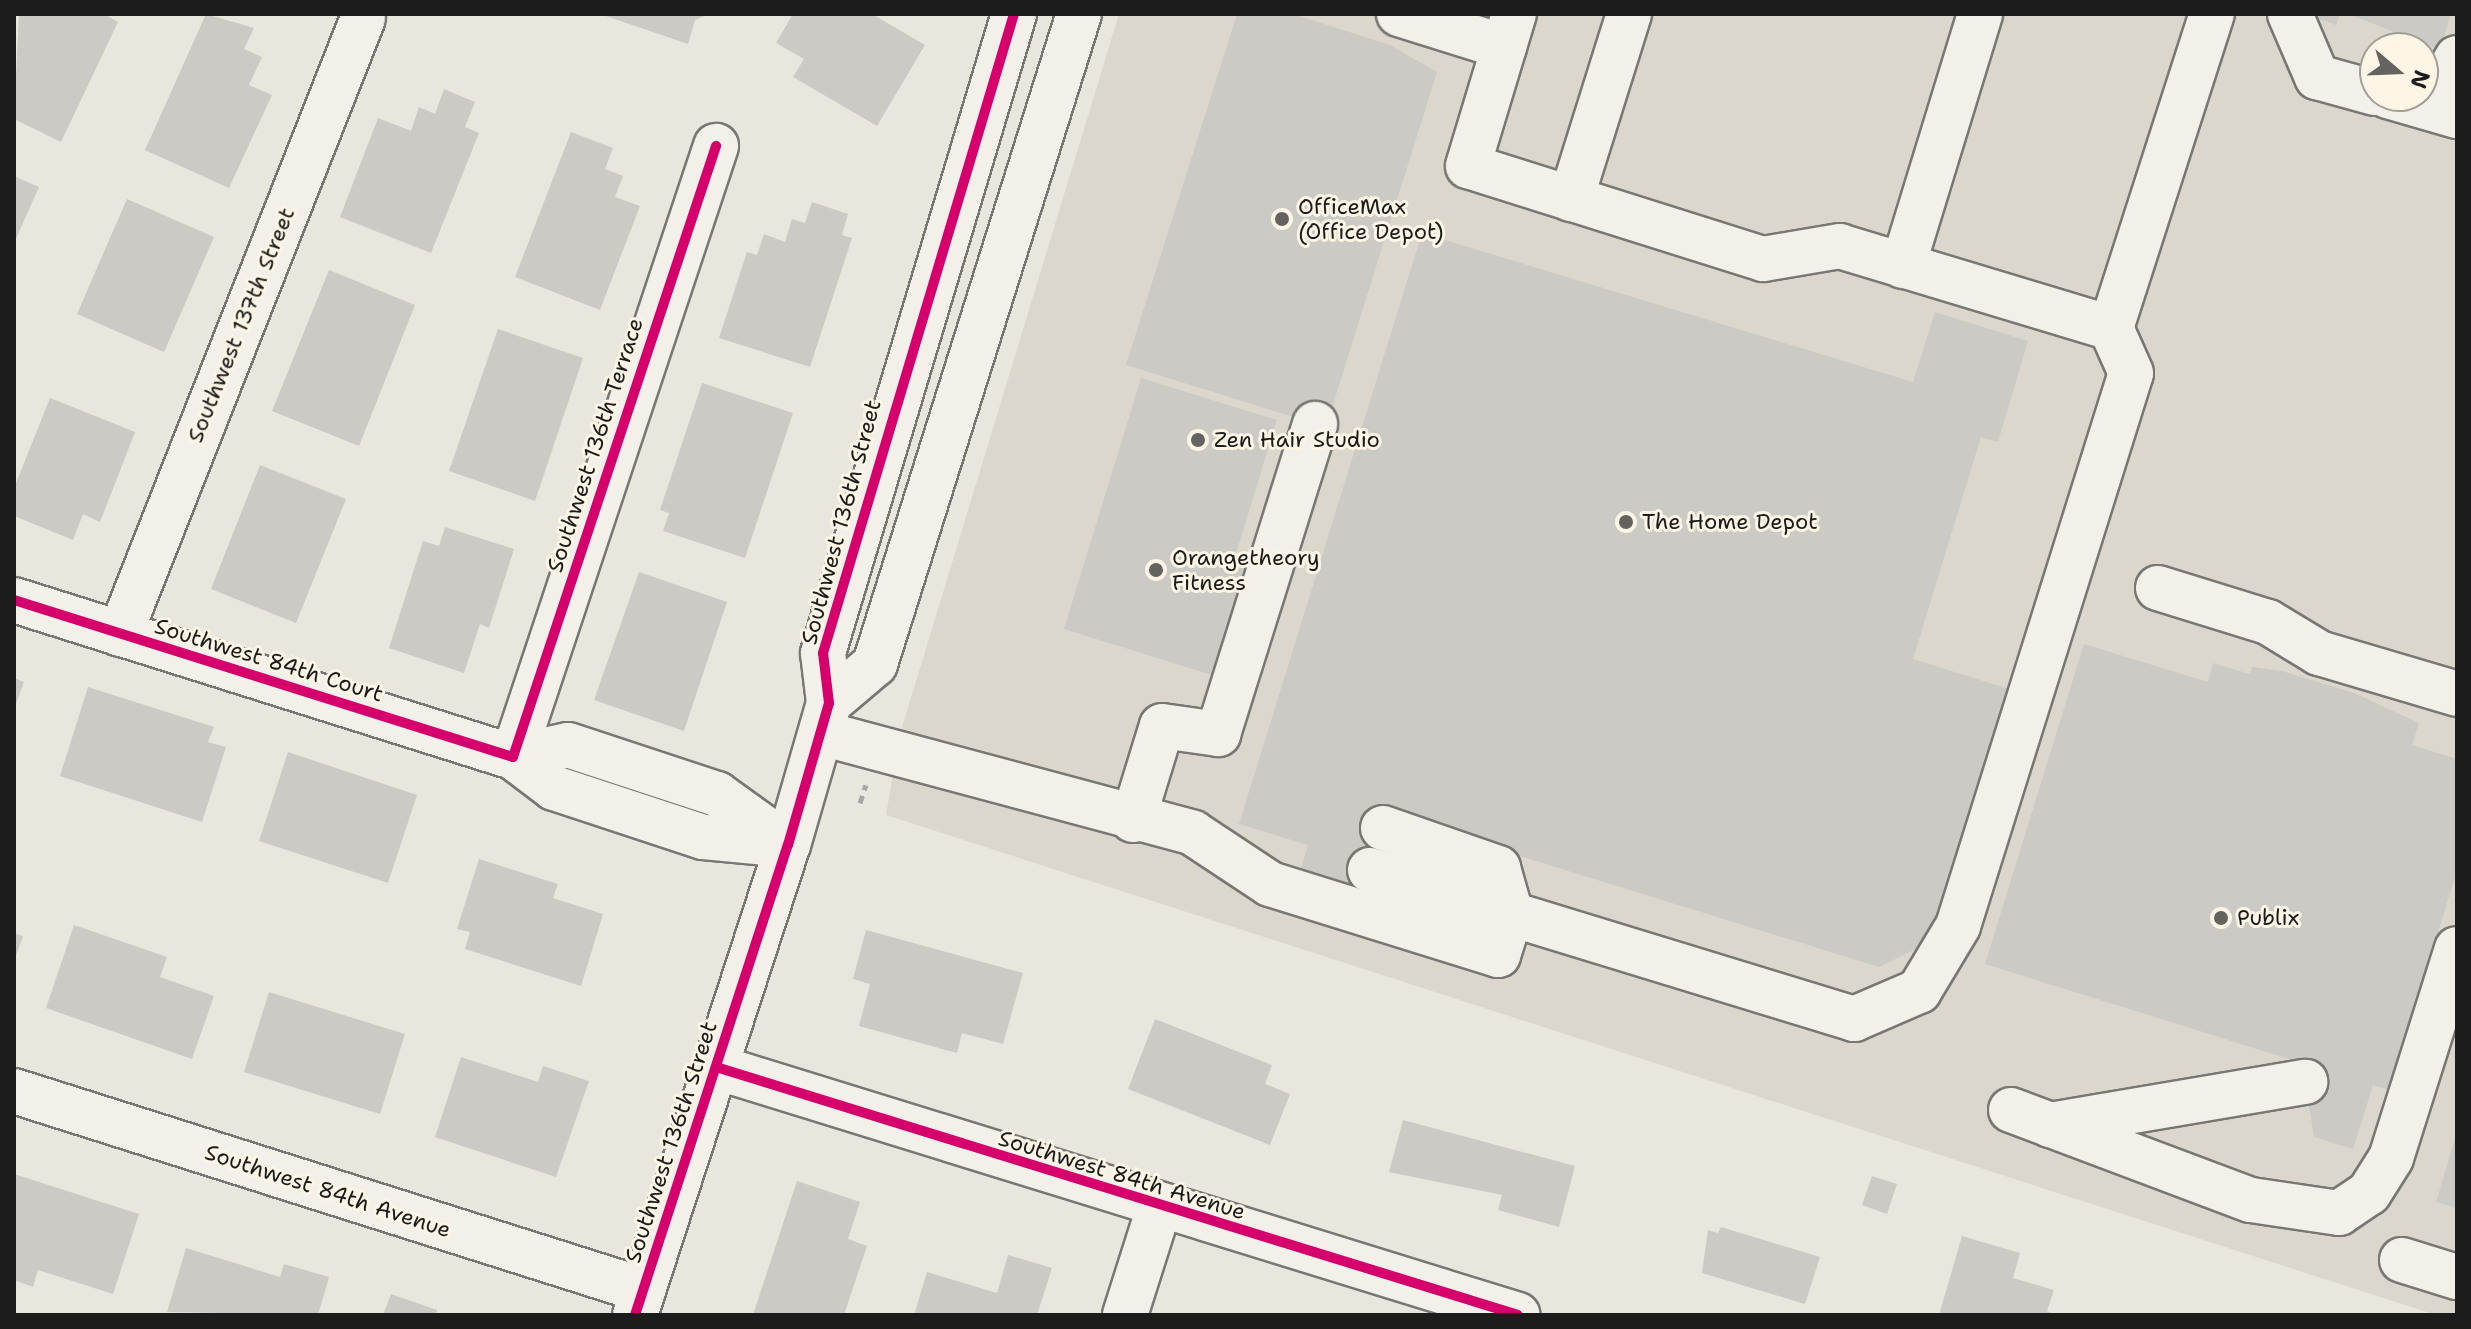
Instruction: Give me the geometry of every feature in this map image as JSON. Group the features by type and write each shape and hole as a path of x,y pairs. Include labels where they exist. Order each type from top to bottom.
{"street":[{"name":"Southwest 136th Street","path":"639,1303 788,845 825,718 823,653 1014,14"},
{"path":"1079,14 875,664 825,718 1133,820 1193,833 1270,884 1498,955 1511,914 1498,868 1376,849"},
{"path":"1399,14 1509,31 1468,166 1763,259 1840,246 2111,328"},
{"path":"1571,199 1629,14"},
{"path":"1903,266 1980,14"},
{"path":"1511,914 1854,1019 1919,991 1958,926 2131,373 2111,328 2212,14"},
{"path":"2290,14 2317,77 2359,89"},
{"name":"Southwest 137th Street","path":"120,634 363,18"},
{"path":"2439,85 2457,58"},
{"name":"Southwest 136th Terrace","path":"513,757 716,146"},
{"path":"1133,820 1162,726 1218,734 1276,548 1262,517 1304,421"},
{"path":"2158,588 2268,622 2319,653 2457,694"},
{"name":"Southwest 84th Court","path":"14,600 513,757 568,745 717,794 788,845"},
{"path":"2307,1092 2045,1123 2251,1200 2339,1213 2369,1193 2391,1158 2457,949"},
{"name":"Southwest 84th Avenue","path":"716,1067 1159,1208 1518,1315"},
{"name":"Southwest 84th Avenue","path":"14,1091 639,1303"},
{"path":"1125,1315 1159,1208"},
{"path":"2402,1260 2457,1277"}],"shaded area":[{"path":"1119,14 2457,14 2457,1315 2436,1315 886,815 900,734"}],"building":[{"path":"19,14 104,14 118,22 61,142 14,119"},
{"path":"206,14 254,28 244,49 262,57 249,85 272,95 229,188 145,150"},
{"path":"600,14 709,14 695,20 688,44"},
{"path":"793,14 872,14 925,45 877,126 793,77 804,59 776,43"},
{"name":"OfficeMax (Office Depot)","path":"1237,14 1293,14 1390,45 1437,72 1326,427 1126,365"},
{"path":"2305,14 2340,14 2336,25"},
{"path":"2351,14 2451,14 2440,50 2439,32 2394,32"},
{"path":"444,89 475,102 465,127 479,133 431,253 340,217 378,118 411,131 419,107 435,114"},
{"path":"571,132 613,148 605,169 623,176 615,197 640,206 600,310 515,277"},
{"path":"14,176 39,187 14,243"},
{"path":"127,199 214,237 164,352 77,314"},
{"path":"812,202 848,214 842,235 852,238 810,367 719,338 747,252 757,255 764,234 785,242 792,219 805,223"},
{"name":"The Home Depot","path":"1422,233 1913,382 1935,312 2028,341 1998,442 1981,437 1913,659 2009,689 1930,942 1879,967 1387,815 1364,888 1301,868 1308,845 1239,824"},
{"path":"329,270 415,305 359,446 272,411"},
{"path":"498,329 583,358 535,501 449,471"},
{"path":"1141,378 1277,420 1235,557 1251,561 1215,676 1064,629"},
{"path":"702,383 793,413 745,558 663,531 669,513 660,510"},
{"path":"50,398 135,432 100,522 83,514 73,540 14,516 14,488"},
{"path":"260,465 346,499 296,623 211,589"},
{"path":"445,527 514,549 489,628 480,624 464,673 389,648 423,541 439,546"},
{"path":"639,572 727,602 684,731 594,700"},
{"name":"Publix","path":"2084,644 2208,682 2213,663 2250,674 2252,667 2282,671 2354,693 2419,723 2412,745 2457,759 2457,871 2389,1090 2373,1085 2353,1149 2314,1137 2302,1063 1985,964"},
{"path":"14,678 24,682 14,709"},
{"path":"88,687 214,727 208,742 226,747 202,822 60,776"},
{"path":"288,752 417,795 388,883 259,841"},
{"path":"479,859 558,884 553,898 603,914 581,986 465,949 470,932 457,929"},
{"path":"74,925 167,957 160,977 214,996 192,1059 46,1008"},
{"path":"866,930 1023,973 1003,1044 962,1033 957,1053 859,1026 870,984 853,979"},
{"path":"14,933 23,936 14,961"},
{"path":"269,992 405,1034 380,1114 244,1072"},
{"path":"1155,1019 1272,1065 1265,1084 1290,1094 1270,1145 1128,1089"},
{"path":"461,1057 538,1082 543,1066 589,1081 556,1177 435,1137"},
{"path":"1403,1120 1575,1166 1559,1227 1498,1210 1502,1195 1389,1172"},
{"path":"2457,1135 2457,1208 2436,1202"},
{"path":"14,1174 139,1214 113,1294 38,1270 33,1287 14,1280"},
{"path":"1872,1176 1897,1184 1887,1214 1862,1205"},
{"path":"797,1181 860,1202 848,1239 867,1246 844,1315 753,1315"},
{"path":"1721,1227 1820,1257 1805,1304 1702,1273 1708,1230 1718,1233"},
{"path":"1962,1236 2020,1253 2013,1278 2054,1290 2047,1311 2057,1315 1939,1315"},
{"path":"186,1248 280,1277 284,1264 329,1277 318,1315 167,1312"},
{"path":"1008,1255 1052,1268 1037,1315 914,1315 927,1272 997,1293"},
{"path":"391,1294 437,1310 436,1315 383,1315"}],"cycle path":[{"path":"635,1315 788,845 829,703 823,653 1014,14"},
{"path":"14,600 513,757 716,146"},
{"path":"716,1067 1518,1315"}],"place":[{"name":"OfficeMax (Office Depot)","path":"1282,219"},
{"name":"Zen Hair Studio","path":"1198,440"},
{"name":"The Home Depot","path":"1626,522"},
{"name":"Orangetheory Fitness","path":"1156,570"},
{"name":"Publix","path":"2221,918"}]}
